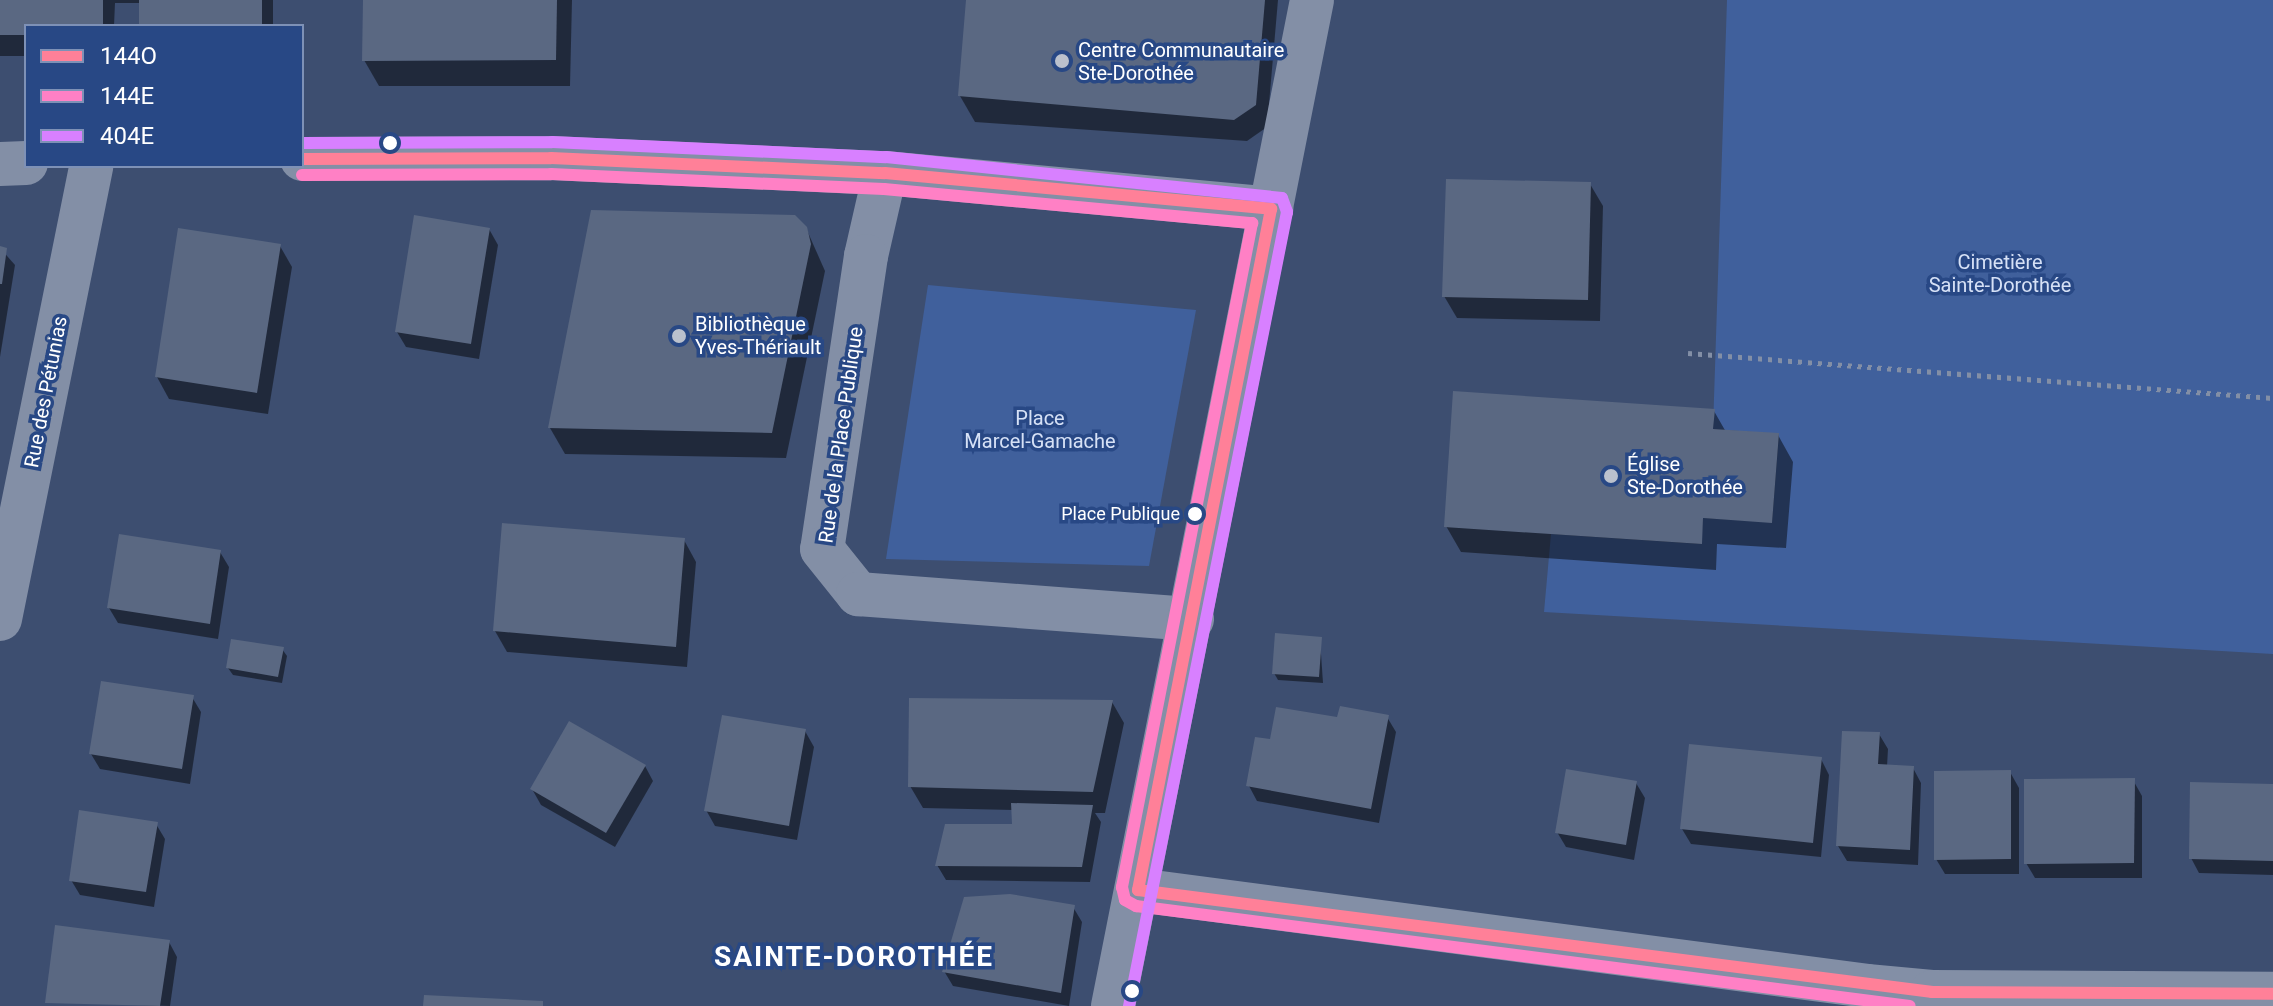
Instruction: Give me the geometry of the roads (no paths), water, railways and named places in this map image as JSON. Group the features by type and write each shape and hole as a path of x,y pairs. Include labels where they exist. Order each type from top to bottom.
{"street":[{"path":"1113,1006 1312,0"},
{"path":"304,159 551,158 885,173 1271,209"},
{"path":"0,164 24,163"},
{"name":"Rue des Pétunias","path":"0,619 91,168"},
{"name":"Rue de la Place Publique","path":"885,173 866,256 822,549 858,594 1192,619"},
{"path":"1138,890 1932,999 2273,994"}],"place":[{"name":"Centre Communautaire Ste-Dorothée","path":"1062,61"},
{"name":"Bibliothèque Yves-Thériault","path":"679,336"},
{"name":"Église Ste-Dorothée","path":"1611,476"},
{"name":"Place Publique","path":"1195,514"}],"district":[{"name":"SAINTE-DOROTHÉE","path":"854,957"}],"park label":[{"name":"Cimetière Sainte-Dorothée","path":"2000,274"},
{"name":"Place Marcel-Gamache","path":"1040,430"}]}
